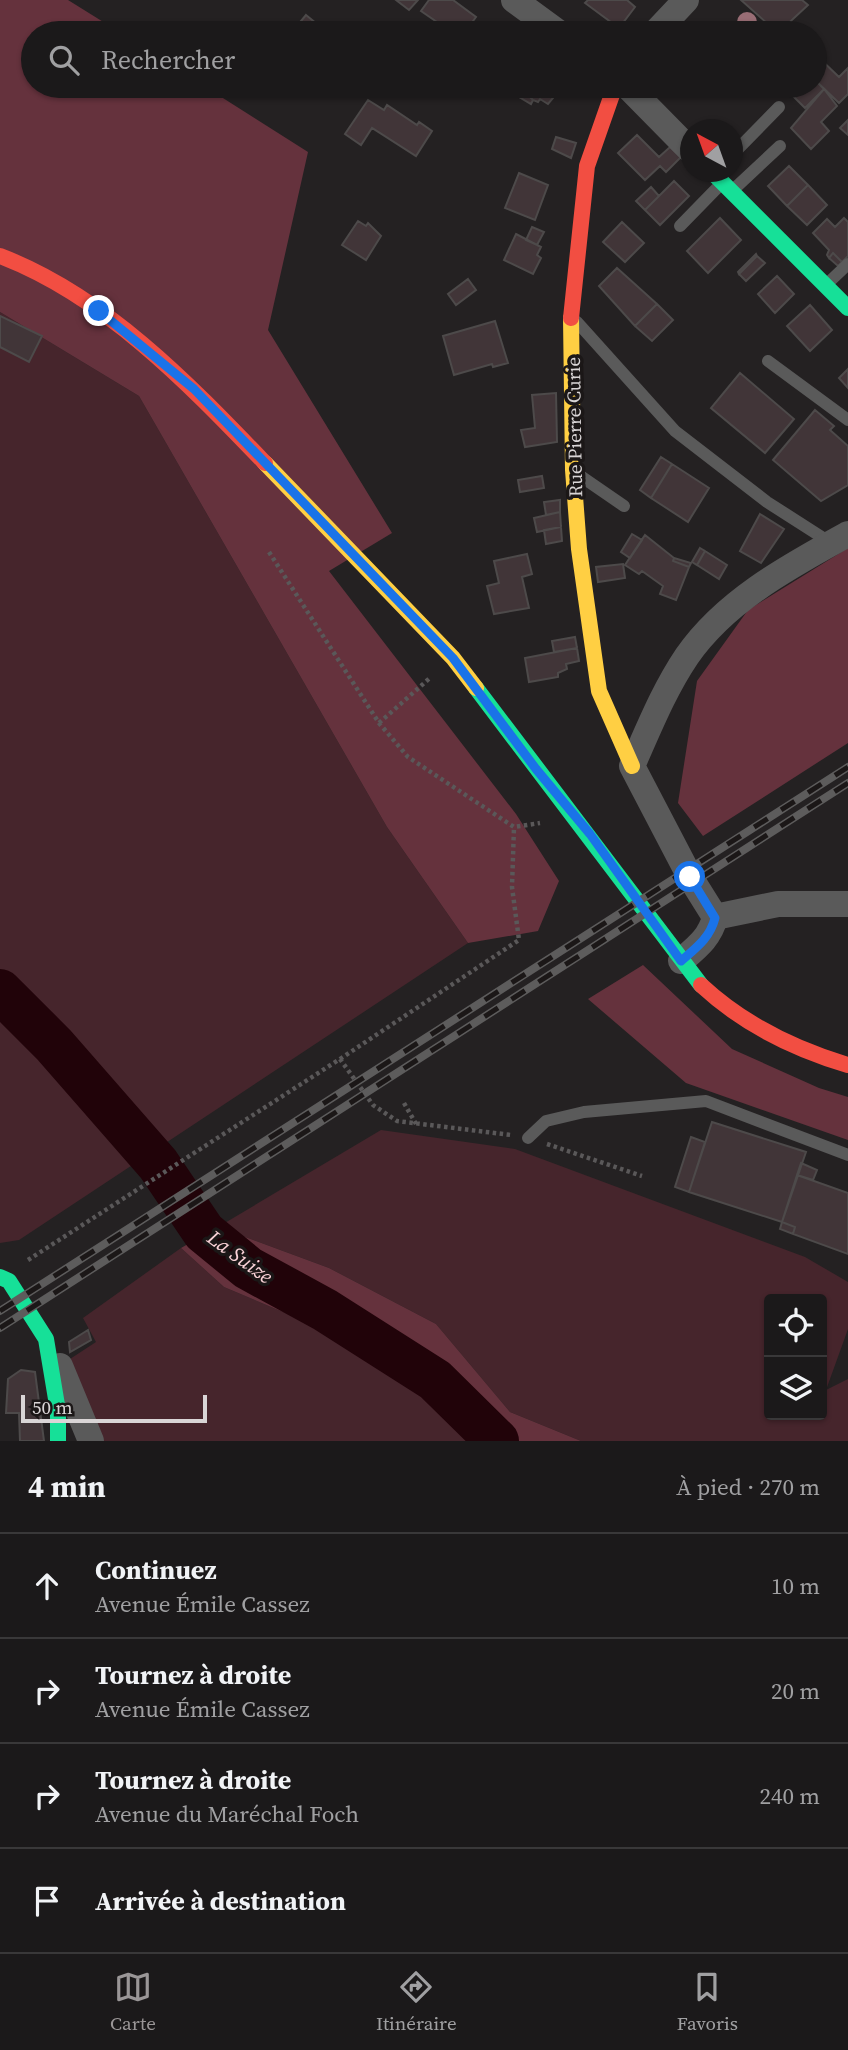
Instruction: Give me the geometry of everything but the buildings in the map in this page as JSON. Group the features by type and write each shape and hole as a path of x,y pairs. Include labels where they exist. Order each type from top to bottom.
{"main road":[{"name":"Rue Pierre Curie","path":"611,98 587,166 571,316 573,470 579,549 599,691 632,766"},
{"path":"723,182 848,308"},
{"path":"0,256 37,270 99,311 194,389 453,658 536,769 590,834 702,986 747,1021 773,1036 848,1065"},
{"path":"1,1277 9,1281 47,1339 58,1411 58,1441"}],"street":[{"path":"514,0 543,21"},
{"path":"666,21 686,0"},
{"path":"639,98 680,139"},
{"path":"681,961 702,944 712,930 715,918 632,766 665,693 689,654 716,623 770,578 840,539"},
{"path":"715,918 778,904 848,904"},
{"path":"47,1339 91,1441"}],"lane":[{"path":"743,145 779,107"},
{"path":"743,165 780,146"},
{"path":"680,226 716,182"},
{"path":"825,286 848,264"},
{"path":"571,316 598,342 675,431 766,502 840,539"},
{"path":"768,361 848,420"},
{"path":"573,470 624,506"},
{"path":"528,1138 546,1121 584,1112 706,1101 848,1155"}],"path":[{"path":"269,552 379,723 408,757 514,827 544,822"},
{"path":"379,723 436,673"},
{"path":"1,1277 171,1165 340,1059 519,940 512,887 514,827"},
{"path":"340,1059 373,1105 397,1121 417,1125 455,1126 528,1138 642,1176"},
{"path":"404,1103 417,1125"}],"shaded area":[{"path":"0,0 68,0 102,21 21,21 21,98 223,98 308,152 268,330 392,533 329,571 516,814 559,881 538,931 468,943 387,827 139,396 0,312"},
{"path":"0,312 139,396 387,827 468,943 19,1240 0,1243"},
{"path":"848,548 848,743 703,836 678,803 697,681 748,610"},
{"path":"643,965 732,1049 819,1088 848,1097 848,1140 686,1083 588,999"},
{"path":"381,1130 515,1149 805,1257 848,1282 848,1329 827,1387 827,1294 764,1294 764,1420 827,1420 827,1390 848,1379 848,1441 581,1441 510,1412 436,1324 329,1268 218,1227"},
{"path":"218,1227 329,1268 436,1324 510,1412 581,1441 487,1441 431,1387 340,1336 224,1287 181,1248"},
{"path":"181,1248 224,1287 340,1336 431,1387 487,1441 103,1441 70,1359 96,1342 83,1318"}],"waterway":[{"name":"La Suize","path":"0,991 54,1045 158,1164 204,1232 248,1268 325,1310 435,1380 497,1441"}],"railway":[{"path":"0,1311 848,767"},
{"path":"0,1328 848,783"}],"traffic: fast":[{"path":"722,182 848,308"},
{"path":"476,688 701,985"},
{"path":"0,1277 9,1281 46,1339 58,1411 58,1441"}],"traffic: slow":[{"path":"571,318 573,470 579,549 599,691 632,766"},
{"path":"265,463 453,658 476,688"}],"traffic: jam":[{"path":"571,318 587,166 611,98"},
{"path":"0,256 38,273 110,318 175,373 265,463"},
{"path":"701,985 734,1012 770,1034 848,1065"}],"route":[{"path":"99,311 194,389 453,658 536,769 590,834 681,961 702,944 712,930 715,918 690,877"}]}
